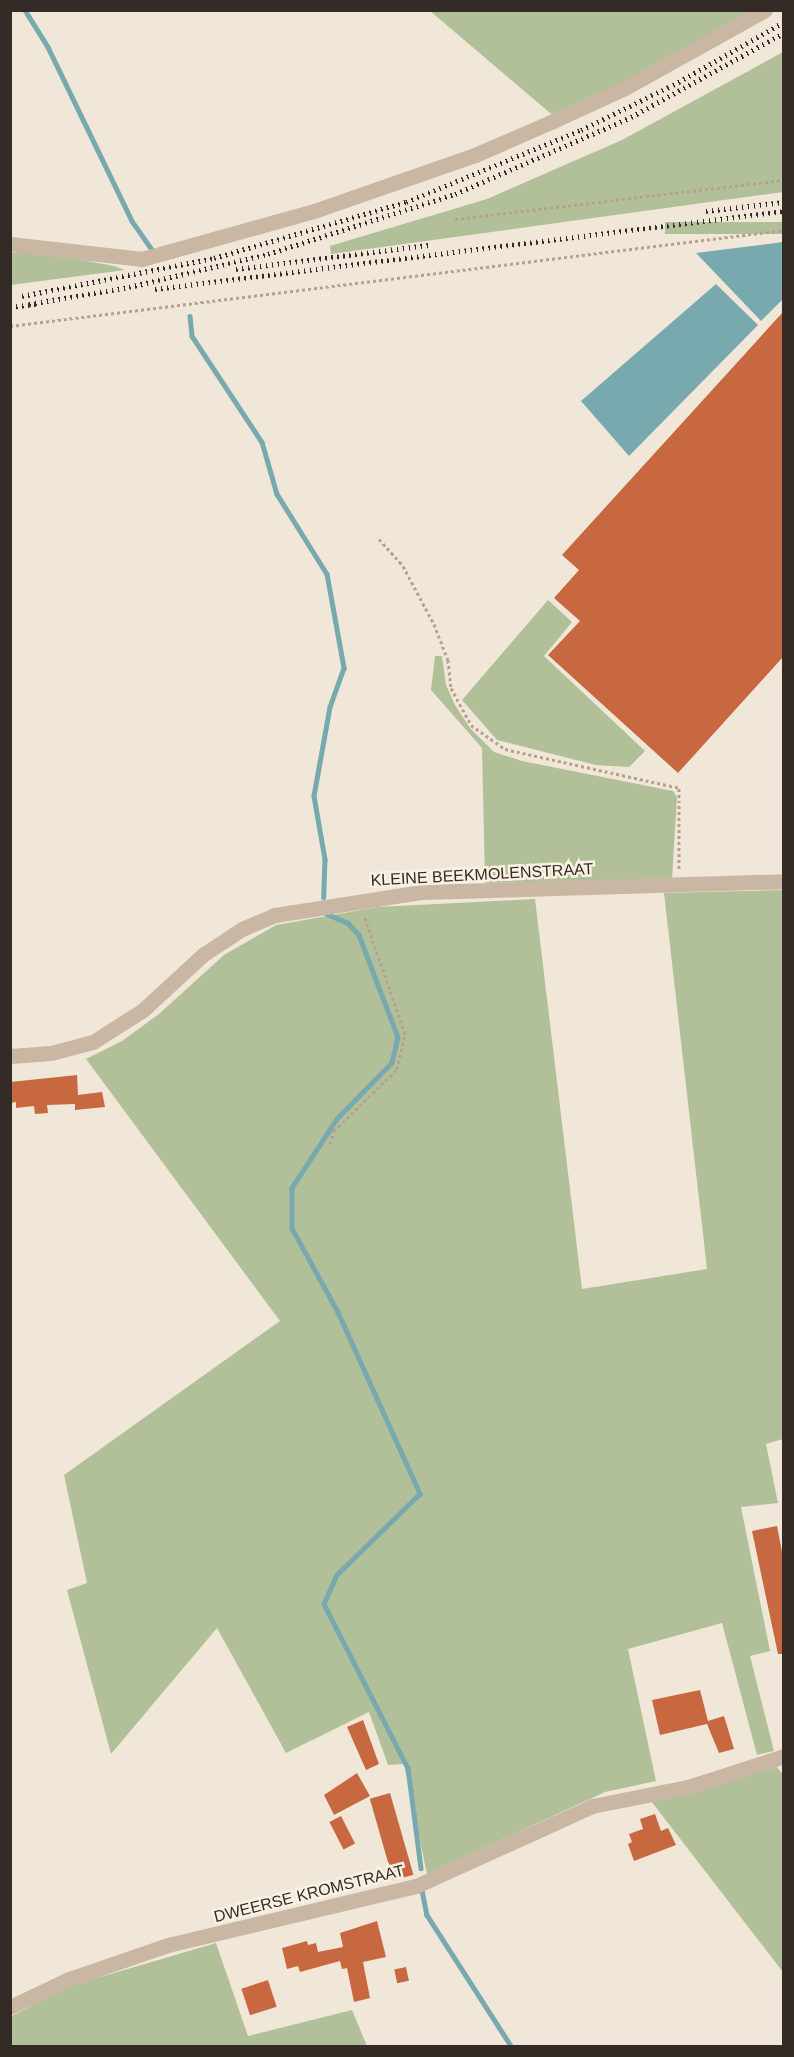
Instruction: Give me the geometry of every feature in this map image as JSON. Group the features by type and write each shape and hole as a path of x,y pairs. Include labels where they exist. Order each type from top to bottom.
{"street":[{"path":"10,244 142,259 314,211 475,155 551,122 625,88 765,10"},
{"name":"KLEINE BEEKMOLENSTRAAT","path":"10,1056 51,1053 93,1042 143,1010 204,954 242,929 275,915 358,899 422,892 783,881"},
{"name":"DWEERSE KROMSTRAAT","path":"10,2007 69,1979 168,1946 416,1886 592,1806 688,1787 783,1756"}],"path":[{"path":"455,219 783,180"},
{"path":"10,327 783,230"},
{"path":"379,539 403,566 434,624 448,660 451,688 471,725 505,749 679,788 679,884"},
{"path":"330,1144 334,1131 397,1069 405,1034 358,899"}],"green space":[{"path":"760,10 556,118 430,11"},
{"path":"783,52 783,192 331,254 330,246 487,199 622,140"},
{"path":"665,222 783,222 783,234 665,234"},
{"path":"33,251 125,270 11,285 11,253"},
{"path":"548,600 572,622 544,656 645,751 629,767 596,765 497,740 462,700"},
{"path":"435,656 442,656 446,685 455,705 470,728 494,752 522,761 673,791 677,797 672,879 485,883 482,748 431,690"},
{"path":"783,890 783,1439 766,1444 778,1503 741,1507 770,1651 750,1656 774,1751 757,1755 722,1623 628,1649 656,1781 605,1792 427,1874 404,1764 388,1765 369,1712 286,1753 217,1628 111,1754 67,1590 87,1583 64,1475 280,1321 86,1059 122,1041 159,1014 224,955 276,925 378,907 535,899 582,1289 707,1269 664,893"},
{"path":"777,1767 784,1776 783,1972 651,1801"},
{"path":"216,1943 248,2036 352,2010 367,2046 11,2046 10,2017 70,1986"}],"water":[{"path":"783,242 783,299 761,321 696,253"},
{"path":"716,284 758,325 629,456 581,401"}],"building":[{"path":"783,312 783,657 678,773 548,655 580,621 554,598 579,570 562,555"},
{"path":"77,1075 78,1095 102,1092 105,1107 75,1110 75,1104 47,1105 48,1113 35,1114 34,1106 16,1108 16,1102 10,1103 10,1082"},
{"path":"777,1526 783,1557 783,1654 778,1654 752,1531"},
{"path":"700,1690 708,1721 724,1716 734,1749 719,1753 707,1724 660,1735 652,1700"},
{"path":"363,1720 379,1764 366,1770 347,1727"},
{"path":"357,1773 370,1796 334,1815 324,1795"},
{"path":"390,1793 413,1875 393,1880 370,1799"},
{"path":"655,1814 661,1831 668,1828 676,1845 634,1861 628,1844 632,1842 629,1834 643,1829 640,1819"},
{"path":"341,1816 355,1844 343,1850 329,1822"},
{"path":"377,1921 386,1957 363,1962 370,1998 354,2002 347,1968 342,1969 340,1961 300,1972 298,1966 287,1969 282,1948 307,1941 308,1945 316,1943 318,1952 343,1947 340,1933"},
{"path":"406,1967 409,1981 397,1983 394,1969"},
{"path":"268,1980 277,2007 250,2015 241,1989"}],"waterway":[{"path":"25,10 48,47 132,221 152,250"},
{"path":"190,316 192,336 262,442 277,494 327,574 344,668 330,707 314,796 325,859 324,897"},
{"path":"327,914 348,923 359,935 398,1037 392,1063 337,1119 292,1188 292,1228 338,1312 420,1494 337,1575 324,1604 408,1768 421,1868"},
{"path":"422,1890 427,1915 511,2046"}],"railway":[{"path":"22,296 214,258 406,202 581,130 673,85 784,22"},
{"path":"29,304 129,287 268,254 455,194 631,117 784,33"},
{"path":"706,211 784,202"},
{"path":"155,289 784,211"},
{"path":"236,269 429,245"},
{"path":"10,307 36,304"}]}
